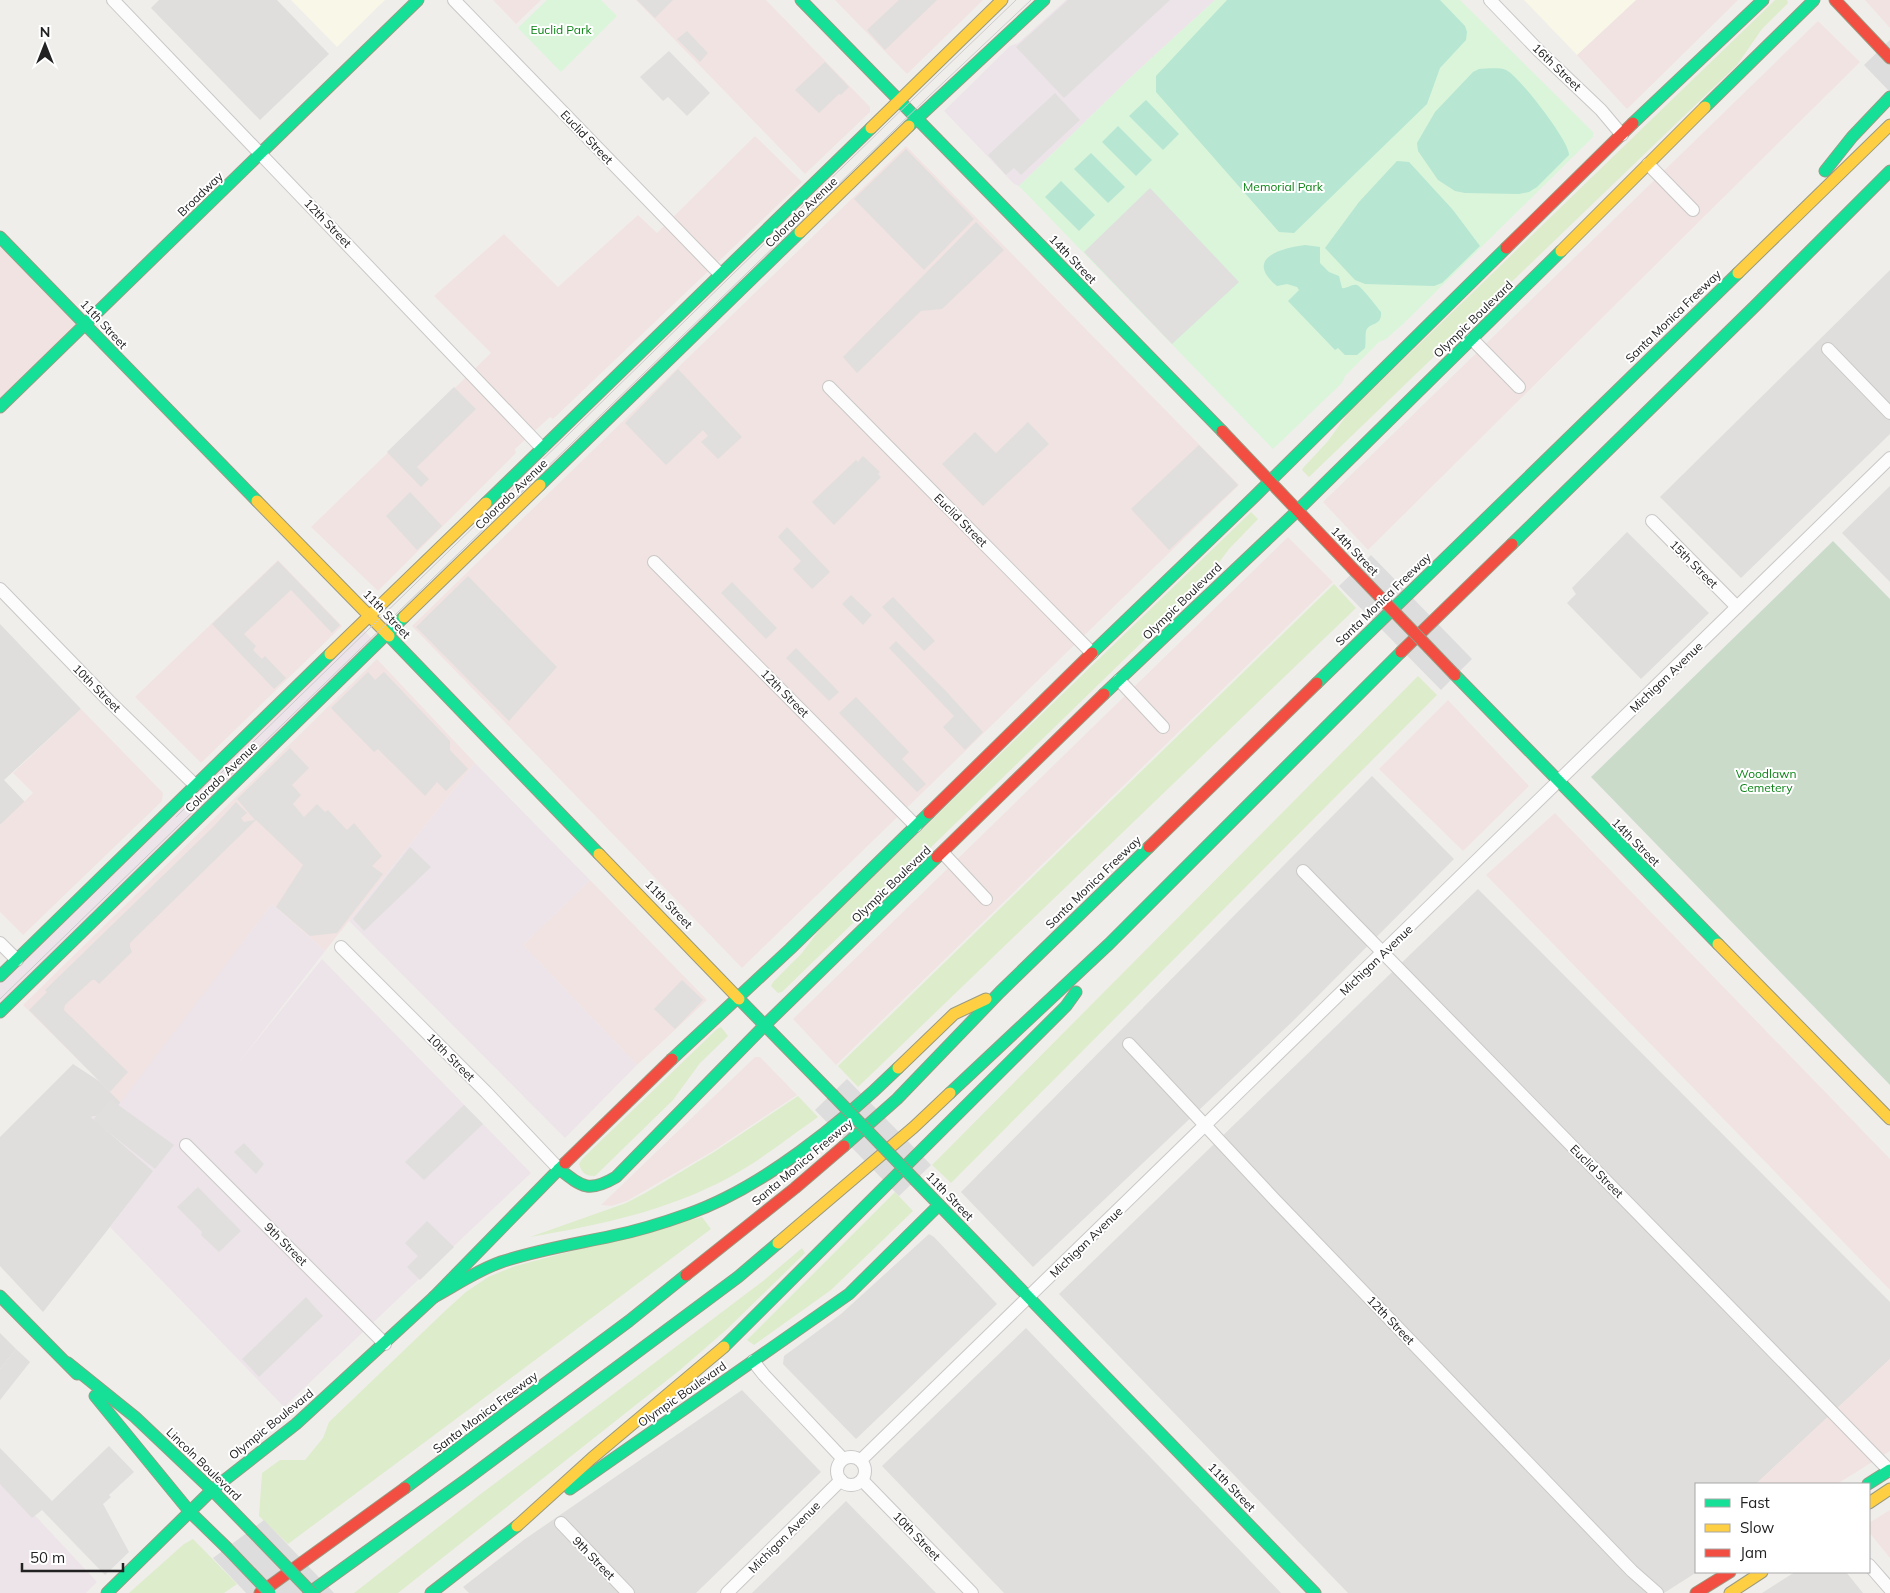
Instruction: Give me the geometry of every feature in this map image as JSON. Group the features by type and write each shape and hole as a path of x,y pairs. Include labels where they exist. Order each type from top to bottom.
{"main road":[{"name":"Broadway","path":"0,407 418,0"},
{"name":"14th Street","path":"801,0 1270,482 1558,782 1890,1119"},
{"name":"Colorado Avenue","path":"0,976 1002,0"},
{"name":"Colorado Avenue","path":"0,1012 655,372 917,119 1044,0"},
{"name":"Olympic Boulevard","path":"108,1591 212,1490 296,1424 434,1297 559,1169 648,1082 740,997 1270,482 1622,135 1763,0"},
{"name":"Olympic Boulevard","path":"559,1169 587,1188 597,1188 616,1177 766,1024 1297,511 1814,0"},
{"path":"1835,0 1890,58"},
{"path":"1758,252 1852,137 1890,97"},
{"name":"Santa Monica Freeway","path":"260,1593 475,1437 622,1326 794,1188 897,1099 1000,992 1890,125"},
{"path":"311,1593 738,1277 914,1127 1109,944 1393,660 1754,307 1890,171"},
{"name":"11th Street","path":"0,237 740,997 1316,1593"},
{"path":"1754,307 1797,282"},
{"path":"517,1526 592,1458 714,1357 821,1252 1066,1006 1109,944"},
{"path":"434,1297 499,1263 534,1252 614,1236 689,1214 754,1183 788,1161 838,1122 879,1087 954,1014 1000,992"},
{"name":"Olympic Boulevard","path":"431,1593 517,1526 849,1294 939,1205"},
{"name":"Lincoln Boulevard","path":"0,1296 68,1363 135,1417 212,1490 311,1593"},
{"name":"Lincoln Boulevard","path":"68,1363 190,1512 270,1593"},
{"path":"1870,1483 1890,1470"},
{"path":"374,1560 467,1479"},
{"path":"1870,1502 1890,1489"},
{"path":"1696,1593 1728,1573"},
{"path":"1730,1593 1760,1573"}],"street":[{"name":"12th Street","path":"113,0 542,448"},
{"name":"Euclid Street","path":"454,0 720,274"},
{"name":"16th Street","path":"1490,0 1601,110 1622,135"},
{"path":"1648,164 1693,210"},
{"path":"1472,339 1519,387"},
{"path":"1828,349 1890,413"},
{"name":"Euclid Street","path":"829,387 1092,653"},
{"name":"Michigan Avenue","path":"861,1460 1890,458"},
{"name":"15th Street","path":"1652,522 1737,607"},
{"name":"12th Street","path":"654,562 916,826"},
{"name":"10th Street","path":"0,589 108,700 196,785"},
{"path":"1120,680 1163,727"},
{"path":"943,853 986,899"},
{"name":"Euclid Street","path":"1303,871 1890,1470"},
{"path":"0,943 17,960"},
{"name":"10th Street","path":"341,947 486,1092 559,1169"},
{"name":"12th Street","path":"1129,1044 1205,1126 1632,1571 1656,1593"},
{"name":"9th Street","path":"186,1145 384,1344"},
{"path":"753,1361 843,1459"},
{"path":"854,1456 861,1460 865,1469 862,1480 853,1485 848,1485 841,1480 837,1468 843,1459 854,1456"},
{"name":"Michigan Avenue","path":"727,1593 841,1480"},
{"name":"10th Street","path":"862,1480 972,1593"},
{"name":"9th Street","path":"561,1523 628,1593"},
{"path":"1870,1566 1890,1590"}],"shaded area":[{"path":"159,0 277,0 329,54 260,120 151,8"},
{"path":"291,0 385,0 337,47"},
{"path":"493,0 541,0 516,24"},
{"path":"636,0 766,0 870,107 870,112 805,174"},
{"path":"637,0 673,0 655,18"},
{"path":"835,0 983,0 907,74"},
{"path":"899,0 937,0 885,50 867,30"},
{"path":"1066,0 1215,0 1132,76 1019,186 1014,184 944,111 1010,46 1018,43"},
{"path":"1068,0 1170,0 1064,98 1016,47"},
{"path":"1524,0 1636,0 1577,55"},
{"path":"1636,0 1738,0 1627,109 1577,55"},
{"path":"1865,0 1890,0 1890,28"},
{"path":"1818,21 1860,62 1368,550 1323,502"},
{"path":"687,31 708,53 700,62 677,39"},
{"path":"669,51 710,93 687,116 668,97 663,101 640,77"},
{"path":"825,62 849,87 819,113 795,90"},
{"path":"1055,93 1080,120 1021,175 1014,168 1006,175 988,155"},
{"path":"755,136 802,182 553,419 550,417 515,449 516,453 378,591 311,527 491,353 434,296 504,234 558,287 638,215 657,233"},
{"path":"906,146 1239,485 742,968 412,626"},
{"path":"906,149 974,219 924,270 854,199"},
{"path":"1150,188 1239,282 1172,344 1084,252"},
{"path":"976,222 1004,250 942,309 921,311 857,373 843,357"},
{"path":"0,247 85,323 0,407"},
{"path":"1890,270 1890,434 1741,578 1660,497"},
{"path":"678,369 742,437 718,459 701,442 708,436 703,430 666,465 625,423"},
{"path":"454,387 476,409 417,467 429,479 421,487 387,452"},
{"path":"1028,422 1049,444 983,506 942,464 975,432 996,453"},
{"path":"1199,445 1238,485 1169,550 1131,509"},
{"path":"863,456 880,472 878,474 881,477 834,525 812,502 856,460 858,462"},
{"path":"1890,486 1890,582 1842,533"},
{"path":"410,492 442,526 417,550 386,516"},
{"path":"787,527 830,572 812,589 793,569 801,561 778,537"},
{"path":"1627,532 1709,613 1641,679 1567,603 1576,594 1572,588"},
{"path":"1288,537 1333,582 836,1065 793,1019"},
{"path":"278,560 342,626 201,763 135,697"},
{"path":"278,561 340,625 332,633 291,590 244,634 256,646 253,650 262,659 265,656 286,678 274,689 212,624"},
{"path":"468,576 557,667 509,721 416,627"},
{"path":"732,582 777,628 766,639 721,593"},
{"path":"851,595 872,615 863,625 842,604"},
{"path":"893,597 935,641 924,651 882,607"},
{"path":"0,624 81,709 4,780 25,802 0,825"},
{"path":"363,629 374,641 0,1004 0,982"},
{"path":"896,641 944,689 983,732 965,750 943,727 954,716 889,648"},
{"path":"796,648 839,692 829,701 786,658"},
{"path":"377,659 475,763 325,951 272,904 121,1103 23,1005"},
{"path":"368,672 375,680 384,672 450,741 450,750 468,769 446,791 437,782 425,796 378,749 374,752 331,708"},
{"path":"856,697 909,752 902,759 926,784 917,792 839,713"},
{"path":"1448,700 1529,786 1463,851 1379,769"},
{"path":"81,709 163,793 162,801 23,935 0,912 0,825 33,793 13,773"},
{"path":"290,748 309,768 292,785 301,795 293,804 304,817 317,804 325,812 328,810 347,830 354,823 382,856 372,866 383,874 337,933 310,936 276,907 303,865 256,820 130,943 132,952 99,984 92,980 65,1005 64,1010 128,1072 110,1092 29,1010 47,992 45,990 214,826 236,802 247,813 241,818 244,822 255,820 237,799"},
{"path":"475,763 590,880 523,945 637,1065 565,1138 349,921"},
{"path":"1372,776 1454,859 1292,1022 1033,1267 961,1192"},
{"path":"1555,813 1890,1159 1890,1290 1486,875"},
{"path":"410,847 431,867 364,931 353,919"},
{"path":"590,880 707,1000 637,1065 523,945"},
{"path":"1478,889 1890,1302 1890,1359 1757,1483 1695,1483 1695,1573 1664,1593 1348,1593 1059,1294"},
{"path":"272,904 325,951 237,1065 322,959 531,1173 284,1407 110,1227 153,1171 91,1117 113,1112"},
{"path":"682,980 703,1000 675,1029 654,1009"},
{"path":"755,1057 760,1057 797,1095 713,1151 627,1201 611,1206 601,1205"},
{"path":"73,1064 125,1098 113,1113 91,1117 154,1171 43,1312 0,1266 0,1137"},
{"path":"110,1099 174,1145 155,1169 93,1120"},
{"path":"464,1105 483,1124 424,1180 405,1162"},
{"path":"244,1143 264,1164 256,1174 234,1152"},
{"path":"198,1187 241,1231 219,1252 201,1235 202,1232 177,1207"},
{"path":"427,1221 454,1247 420,1280 407,1267 418,1256 405,1243"},
{"path":"929,1234 997,1304 856,1439 783,1364 784,1356 841,1314"},
{"path":"306,1297 323,1316 259,1377 242,1359"},
{"path":"1026,1328 1281,1593 1004,1593 882,1466"},
{"path":"0,1333 16,1349 0,1369"},
{"path":"16,1349 30,1362 0,1400 0,1369"},
{"path":"1890,1359 1890,1451 1839,1483 1757,1483"},
{"path":"742,1390 821,1472 696,1593 469,1593 463,1587 525,1539"},
{"path":"109,1446 134,1472 109,1495 111,1497 103,1504 129,1552 105,1575 42,1510 32,1518 0,1484 0,1448 52,1501"},
{"path":"0,1478 97,1582 86,1593 0,1593"},
{"path":"846,1501 936,1593 752,1593"},
{"path":"1890,1510 1890,1558 1870,1533 1870,1522"},
{"path":"1793,1573 1847,1573 1863,1593 1762,1593"}],"green space":[{"name":"Euclid Park","path":"547,0 601,0 617,16 561,72 518,28"},
{"name":"Memorial Park","path":"1215,0 1460,0 1593,132 1593,137 1402,325 1386,339 1379,342 1345,376 1342,383 1273,449 1019,186 1132,76"},
{"path":"1227,0 1440,0 1465,26 1467,32 1466,40 1440,68 1427,104 1294,233 1279,232 1156,92 1156,76"},
{"path":"1775,0 1787,0 1788,3 1762,29 1737,65 1309,477 1302,470 1303,468 1328,441 1348,413"},
{"path":"1479,69 1503,69 1512,75 1543,110 1567,148 1569,155 1537,187 1529,192 1519,194 1465,193 1455,191 1438,180 1418,151 1417,143 1435,112 1473,72"},
{"path":"1146,100 1179,134 1163,150 1129,116"},
{"path":"1118,126 1152,160 1136,176 1102,142"},
{"path":"1091,153 1125,187 1108,203 1074,169"},
{"path":"1397,161 1409,162 1453,210 1480,246 1442,283 1434,286 1365,284 1355,280 1325,248 1359,202"},
{"path":"1061,181 1095,215 1079,231 1045,197"},
{"path":"1305,245 1320,247 1320,263 1329,272 1339,276 1342,288 1353,285 1359,286 1381,312 1380,320 1366,331 1365,348 1357,355 1345,355 1338,348 1335,350 1288,301 1299,290 1297,287 1287,284 1277,286 1268,277 1264,269 1265,262 1269,256 1285,249"},
{"path":"1251,512 1258,519 1229,549 1205,581 782,992 778,993 771,986 773,982 802,953 822,926"},
{"name":"Woodlawn Cemetery","path":"1833,541 1890,599 1890,1085 1591,777"},
{"path":"1334,584 1356,608 858,1087 838,1066"},
{"path":"1418,676 1437,695 951,1183 932,1165"},
{"path":"721,1027 728,1036 700,1063 673,1100 595,1176 584,1173 579,1164 582,1159"},
{"path":"798,1096 818,1117 764,1156 730,1177 706,1189 657,1208 607,1222 530,1237 626,1203 647,1192 714,1152"},
{"path":"895,1192 913,1211 831,1290 754,1345 747,1340"},
{"path":"702,1217 711,1229 288,1544 259,1516 262,1473 280,1460 305,1460 323,1438 329,1422 447,1309 466,1292 488,1277 515,1266"},
{"path":"802,1248 805,1253 726,1330 680,1370 398,1593 354,1593 482,1493 763,1281"},
{"path":"193,1539 237,1584 224,1593 129,1593 184,1544"}],"pier":[{"path":"1890,40 1890,92 1864,65"},
{"path":"1371,555 1472,659 1441,690 1339,586"},
{"path":"847,1079 931,1165 899,1196 815,1110"},
{"path":"264,1520 334,1593 246,1593 213,1558"}],"tram line":[{"path":"176,817 1016,0"},
{"path":"0,999 928,97 1031,0"}],"traffic: fast":[{"path":"0,407 418,0"},
{"path":"801,0 1222,431"},
{"path":"909,126 1044,0"},
{"path":"1633,123 1763,0"},
{"path":"1705,107 1814,0"},
{"path":"1825,171 1852,137 1890,97"},
{"path":"486,503 871,128"},
{"path":"1512,544 1890,171"},
{"path":"540,485 800,232"},
{"path":"0,237 257,501"},
{"path":"1092,653 1254,497 1506,248"},
{"path":"1104,694 1297,511 1561,251"},
{"path":"1317,683 1738,273"},
{"path":"0,1012 404,617"},
{"path":"389,636 599,854"},
{"path":"950,1093 1109,944 1401,652"},
{"path":"0,976 330,654"},
{"path":"1455,675 1718,944"},
{"path":"672,1059 790,949 929,813"},
{"path":"844,1146 897,1099 1000,992 1149,847"},
{"path":"559,1169 580,1184 586,1186 599,1185 616,1177 766,1024 937,857"},
{"path":"724,1347 1066,1006 1076,992"},
{"path":"739,999 832,1094"},
{"path":"434,1297 492,1265 542,1251 660,1224 716,1203 744,1188 800,1152 852,1110 898,1068"},
{"path":"832,1094 916,1181"},
{"path":"68,1363 135,1417 212,1490 296,1424 434,1297 565,1163"},
{"path":"916,1181 1315,1593"},
{"path":"570,1489 849,1294 939,1205"},
{"path":"309,1593 467,1479 738,1277 778,1243"},
{"path":"405,1488 629,1321 686,1275"},
{"path":"0,1296 77,1374"},
{"path":"95,1396 190,1512 226,1547"},
{"path":"1870,1483 1890,1470"},
{"path":"107,1593 212,1490 251,1530"},
{"path":"431,1593 517,1526"},
{"path":"251,1530 312,1593"},
{"path":"226,1547 270,1593"}],"traffic: slow":[{"path":"871,128 1002,0"},
{"path":"1561,251 1705,107"},
{"path":"1738,273 1890,125"},
{"path":"800,232 909,126"},
{"path":"404,617 540,485"},
{"path":"257,501 389,636"},
{"path":"330,654 486,503"},
{"path":"599,854 739,999"},
{"path":"1718,944 1890,1119"},
{"path":"898,1068 954,1014 986,999"},
{"path":"778,1243 914,1127 950,1093"},
{"path":"517,1526 592,1458 724,1347"},
{"path":"1870,1502 1890,1489"},
{"path":"1730,1593 1760,1573"}],"traffic: jam":[{"path":"1835,0 1890,58"},
{"path":"1506,248 1633,123"},
{"path":"1222,431 1355,571"},
{"path":"1401,652 1512,544"},
{"path":"1355,571 1455,675"},
{"path":"929,813 1092,653"},
{"path":"1149,847 1317,683"},
{"path":"937,857 1104,694"},
{"path":"565,1163 672,1059"},
{"path":"686,1275 795,1188 844,1146"},
{"path":"260,1593 405,1488"},
{"path":"1696,1593 1728,1573"}]}
